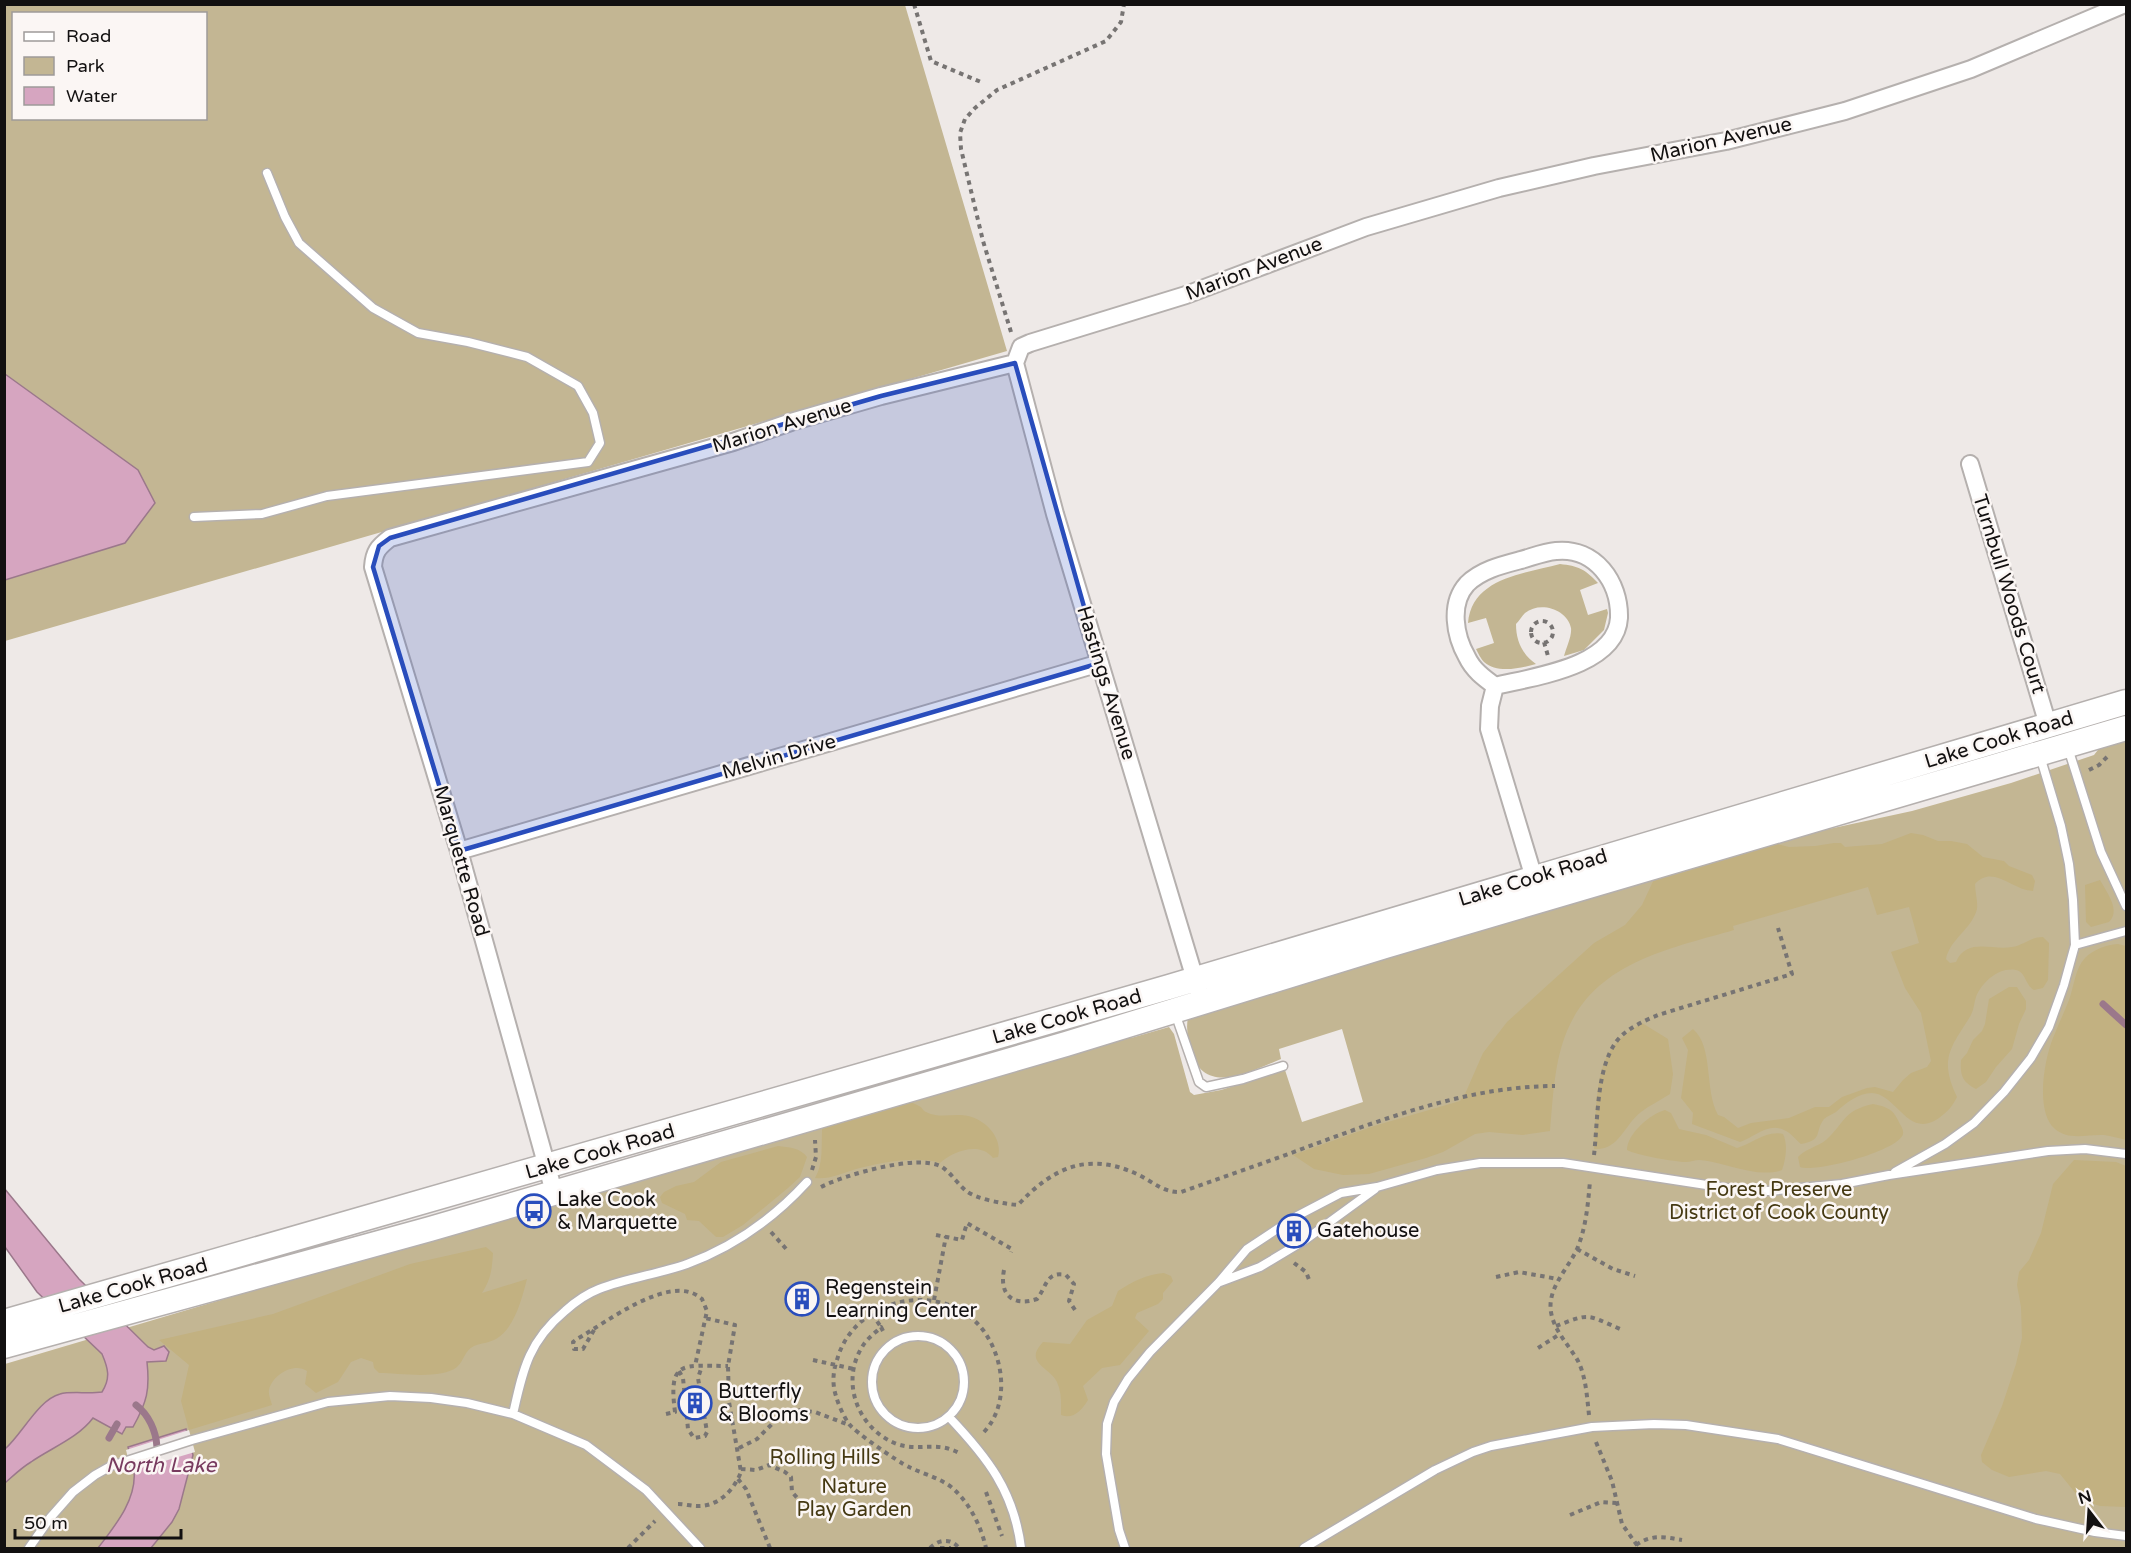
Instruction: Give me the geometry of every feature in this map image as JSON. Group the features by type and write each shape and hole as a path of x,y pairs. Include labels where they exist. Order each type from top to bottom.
{"main road":[{"name":"Lake Cook Road","path":"1198,990 2051,739 2127,702"},
{"name":"Lake Cook Road","path":"12,1332 150,1307 809,1117 1534,878 2051,739 2127,728"},
{"name":"Lake Cook Road","path":"12,1332 143,1282 547,1167 1171,999"}],"street":[{"name":"Marion Avenue","path":"390,538 733,442 791,422 1017,359 1021,347 1186,295 1366,226 1499,188 1594,166 1726,141 1845,111 1971,69 2125,4"},
{"name":"Hastings Avenue","path":"1017,359 1055,514 1198,990"},
{"name":"Turnbull Woods Court","path":"1970,464 2051,739"},
{"name":"Marquette Road","path":"390,538 379,546 374,554 373,567 459,851 554,1192"},
{"path":"1556,551 1573,552 1590,558 1601,567 1617,593 1618,624 1612,638 1588,660 1495,686 1480,675 1467,658 1459,638 1456,619 1457,600 1467,585 1484,572 1504,564 1556,551"},
{"name":"Melvin Drive","path":"459,851 1100,663"},
{"path":"1495,686 1490,706 1489,729 1534,878"}],"lane":[{"path":"194,517 262,514 327,496 396,489 588,462 600,443 593,413 578,386 527,357 468,342 418,333 373,308 299,243 285,217 267,173"},
{"path":"2051,739 2127,906"},
{"path":"1889,1175 1946,1144 1974,1123 2004,1092 2031,1058 2049,1026 2075,945 2069,864 2061,826 2051,739"},
{"path":"2075,945 2127,931"},
{"path":"1171,999 1199,1082 1206,1087 1243,1079 1283,1066"},
{"path":"1125,1548 1119,1530 1106,1454 1107,1424 1114,1402 1128,1379 1150,1352 1219,1282 1247,1248 1297,1216 1341,1193 1377,1187 1437,1170 1480,1163 1563,1163 1726,1188 1768,1191 1842,1184 2048,1151 2085,1149 2127,1154"},
{"path":"513,1414 521,1379 534,1344 544,1331 584,1296 600,1288 663,1272 704,1257 762,1222 788,1202 807,1182"},
{"path":"1219,1282 1260,1267 1314,1234 1377,1187"},
{"path":"788,1202 799,1200"},
{"path":"926,1336 940,1341 952,1350 962,1370 964,1391 949,1417 936,1425 920,1429 904,1427 890,1420 879,1408 872,1394 871,1378 875,1362 885,1349 897,1341 926,1336"},
{"path":"29,1548 73,1492 95,1474 127,1460 328,1402 390,1396 466,1403 513,1414 586,1445 646,1490 700,1548"},
{"path":"949,1417 989,1461 1014,1514 1021,1548"},
{"path":"1304,1548 1435,1470 1473,1452 1491,1446 1592,1427 1654,1424 1686,1425 1778,1439 2036,1519 2095,1532 2127,1536"}],"path":[{"path":"914,4 931,61 981,82"},
{"path":"1017,359 983,241 961,149 960,133 965,119 997,90 1106,41 1121,22 1124,4"},
{"path":"1539,621 1546,622 1552,627 1552,635 1548,641 1538,642 1531,634 1532,628 1539,621"},
{"path":"1594,1155 1604,1071 1616,1041 1635,1026 1658,1015 1792,974 1778,928"},
{"path":"799,1200 834,1180 865,1171 920,1162 934,1163 944,1168 967,1192 1003,1204 1018,1205 1050,1177 1069,1168 1095,1162 1133,1172 1171,1192 1181,1192 1350,1131 1445,1101 1537,1086 1556,1086"},
{"path":"807,1182 816,1157 815,1135 809,1117"},
{"path":"902,1165 902,1172"},
{"path":"1590,1180 1587,1210 1577,1249 1558,1279 1551,1305 1556,1326 1579,1363 1587,1392 1590,1415"},
{"path":"762,1222 788,1251"},
{"path":"936,1235 962,1240 967,1223 991,1235 1012,1249 1011,1252"},
{"path":"934,1300 946,1236"},
{"path":"1577,1249 1613,1269 1635,1276"},
{"path":"1281,1254 1306,1272 1310,1282"},
{"path":"1004,1270 1003,1286 1007,1295 1019,1302 1036,1299 1048,1278 1054,1275 1066,1275 1074,1284 1069,1301 1075,1310"},
{"path":"1496,1277 1519,1272 1558,1279"},
{"path":"594,1330 583,1349 574,1349 573,1342 649,1298 673,1291 698,1295 706,1311 695,1366"},
{"path":"850,1425 836,1397 833,1385 835,1364 851,1331 872,1314 891,1304 905,1300 934,1300 958,1309 969,1317 985,1333 996,1352 1000,1376 1000,1401 994,1419 984,1432"},
{"path":"872,1314 882,1329 864,1344 854,1369 853,1390 860,1413 874,1431 884,1437 907,1446 947,1447 966,1457"},
{"path":"1556,1326 1586,1316 1593,1316 1620,1329"},
{"path":"675,1506 681,1504 700,1507 716,1503 738,1479 741,1469 729,1402 728,1366 735,1325 705,1318"},
{"path":"1538,1348 1560,1334"},
{"path":"732,1341 738,1342"},
{"path":"813,1360 854,1369"},
{"path":"679,1371 683,1378 688,1429 694,1437 700,1438 708,1432 698,1378 702,1366"},
{"path":"666,1414 675,1412 673,1381 684,1367 728,1366"},
{"path":"739,1448 757,1439 780,1416 797,1410 815,1412 850,1425 906,1466 934,1477 957,1493 978,1524 986,1548"},
{"path":"878,1446 884,1437"},
{"path":"1594,1438 1612,1481 1622,1524 1637,1547 1644,1539 1658,1536 1682,1540"},
{"path":"741,1469 760,1469 769,1465 785,1472 791,1478 792,1492 799,1500"},
{"path":"738,1479 746,1489 763,1534 771,1548"},
{"path":"983,1488 998,1522 1003,1542"},
{"path":"1570,1515 1601,1502 1616,1503"},
{"path":"628,1548 658,1519"},
{"path":"930,1548 953,1542 959,1548"},
{"path":"943,1545 951,1548"}],"highlighted area":[{"path":"1015,363 1100,663 459,851 373,567 379,546 390,538 881,396"}],"green space":[{"path":"5,5 905,5 1007,351 5,641"},
{"path":"1560,564 1581,569 1598,583 1580,590 1588,615 1607,609 1604,630 1584,650 1564,656 1571,631 1568,621 1552,609 1545,607 1531,609 1516,624 1516,630 1524,651 1536,664 1502,669 1489,666 1476,649 1494,643 1486,618 1468,623 1472,608 1479,596 1502,580"},
{"name":"Forest Preserve District of Cook County","path":"2126,736 2126,1548 5,1548 5,1364 409,1244 1123,1038 1131,1038 1169,1027 1174,1034 1190,1092 1194,1095 1221,1090 1285,1070 1302,1122 1363,1102 1342,1029 1279,1049 1281,1059 1243,1074 1217,1077 1206,1073 1197,1065 1188,1036 1189,1014 1769,842 1912,811 2011,783 2094,755 2101,746"}],"shaded area":[{"path":"1911,833 1938,841 1967,844 1983,857 2004,861 2009,866 2032,875 2035,881 2033,891 1996,877 1982,879 1975,884 1977,909 1971,922 1948,952 1946,959 1950,963 1956,962 1961,954 1973,947 2012,947 2034,938 2043,937 2049,943 2048,980 2043,988 2034,990 2022,973 2010,970 1997,973 1979,991 1973,1011 1949,1055 1949,1075 1957,1097 1950,1109 1939,1118 1919,1124 1881,1095 1867,1093 1852,1099 1825,1118 1816,1138 1808,1142 1801,1144 1788,1132 1774,1128 1740,1142 1692,1124 1693,1113 1681,1098 1688,1050 1682,1038 1693,1029 1700,1037 1704,1047 1711,1094 1718,1115 1738,1128 1751,1123 1789,1118 1815,1107 1829,1107 1842,1097 1867,1088 1875,1087 1893,1092 1911,1073 1927,1067 1931,1061 1921,1013 1905,988 1891,952 1919,943 1909,907 1877,915 1868,887 1733,926 1734,930 1660,952 1615,974 1596,989 1580,1008 1567,1031 1557,1068 1550,1131 1523,1135 1489,1132 1475,1134 1443,1152 1369,1174 1343,1175 1314,1169 1293,1155 1374,1126 1460,1101 1483,1053 1507,1022 1594,943 1625,925 1642,905 1656,875 1769,842 1789,847 1841,843 1845,847 1882,844"},
{"path":"2100,880 2112,901 2114,912 2109,922 2091,927 2086,922 2085,885"},
{"path":"2118,944 2126,946 2126,1140 2104,1135 2066,1135 2055,1129 2045,1111 2043,1085 2047,1059 2082,962 2096,950"},
{"path":"2009,987 2017,987 2026,1001 2026,1009 2012,1049 1986,1082 1976,1089 1963,1078 1961,1060 1973,1040 1982,1031 1989,999"},
{"path":"1642,1023 1668,1039 1673,1074 1670,1094 1635,1117 1610,1146 1594,1149 1598,1085 1605,1061 1617,1043"},
{"path":"897,1100 917,1105 931,1114 963,1115 981,1121 992,1131 998,1143 998,1157 993,1158 988,1153 974,1149 959,1152 940,1163 921,1160 886,1162 830,1177 815,1178 821,1158 823,1121"},
{"path":"1873,1104 1888,1109 1896,1116 1903,1132 1898,1141 1873,1153 1838,1164 1800,1167 1798,1157 1801,1154 1826,1140 1855,1110"},
{"path":"1665,1110 1671,1113 1679,1129 1706,1135 1737,1148 1771,1134 1783,1134 1786,1152 1782,1170 1762,1173 1710,1161 1665,1160 1627,1150 1635,1131 1653,1116"},
{"path":"778,1146 798,1150 807,1157 800,1177 743,1225 723,1237 716,1237 699,1221 687,1220 685,1214 662,1203 660,1197 664,1192 676,1186 694,1182 721,1162"},
{"path":"2074,1160 2116,1162 2126,1166 2126,1507 2100,1506 2081,1500 2060,1474 2046,1471 2009,1477 1992,1470 1982,1462 1981,1455 2002,1406 2022,1338 2021,1307 2017,1285 2019,1272 2029,1260 2041,1233 2053,1184"},
{"path":"486,1247 493,1253 493,1259 489,1278 482,1293 527,1279 517,1312 508,1328 496,1339 471,1348 457,1367 431,1375 379,1373 374,1368 373,1362 361,1358 351,1362 338,1382 316,1393 305,1384 307,1371 290,1369 274,1379 271,1385 269,1396 272,1405 189,1430 181,1401 189,1365 159,1340 273,1314 410,1264"},
{"path":"1164,1273 1171,1276 1173,1281 1163,1293 1163,1299 1158,1304 1137,1313 1135,1318 1149,1331 1120,1365 1102,1368 1083,1386 1088,1400 1080,1410 1073,1415 1061,1415 1059,1386 1054,1377 1037,1360 1038,1349 1043,1342 1070,1344 1087,1320 1112,1306 1118,1291 1140,1279"}],"water":[{"path":"5,374 138,470 155,503 125,543 5,580"},
{"path":"4,1188 79,1279 148,1347 154,1350 164,1346 169,1352 166,1361 147,1362 146,1396 133,1427 126,1427 122,1434 93,1418 80,1431 27,1464 5,1483 5,1449 38,1410 52,1397 60,1394 102,1392 108,1373 102,1354 37,1292 5,1247"},
{"name":"North Lake","path":"186,1429 193,1455 179,1509 172,1522 151,1548 98,1548 123,1512 132,1492 134,1471 128,1447"}],"pier":[{"path":"189,1430 195,1452 131,1471 126,1450"}],"waterway":[{"path":"2103,1004 2126,1025"},
{"path":"136,1405 151,1424 157,1447"},
{"path":"109,1438 117,1424"}],"place":[{"name":"Lake Cook & Marquette","path":"534,1211"},
{"name":"Gatehouse","path":"1294,1231"},
{"name":"Regenstein Learning Center","path":"802,1299"},
{"name":"Butterfly & Blooms","path":"695,1403"}],"park label":[{"name":"Rolling Hills","path":"825,1458"},
{"name":"Nature Play Garden","path":"854,1498"}]}
